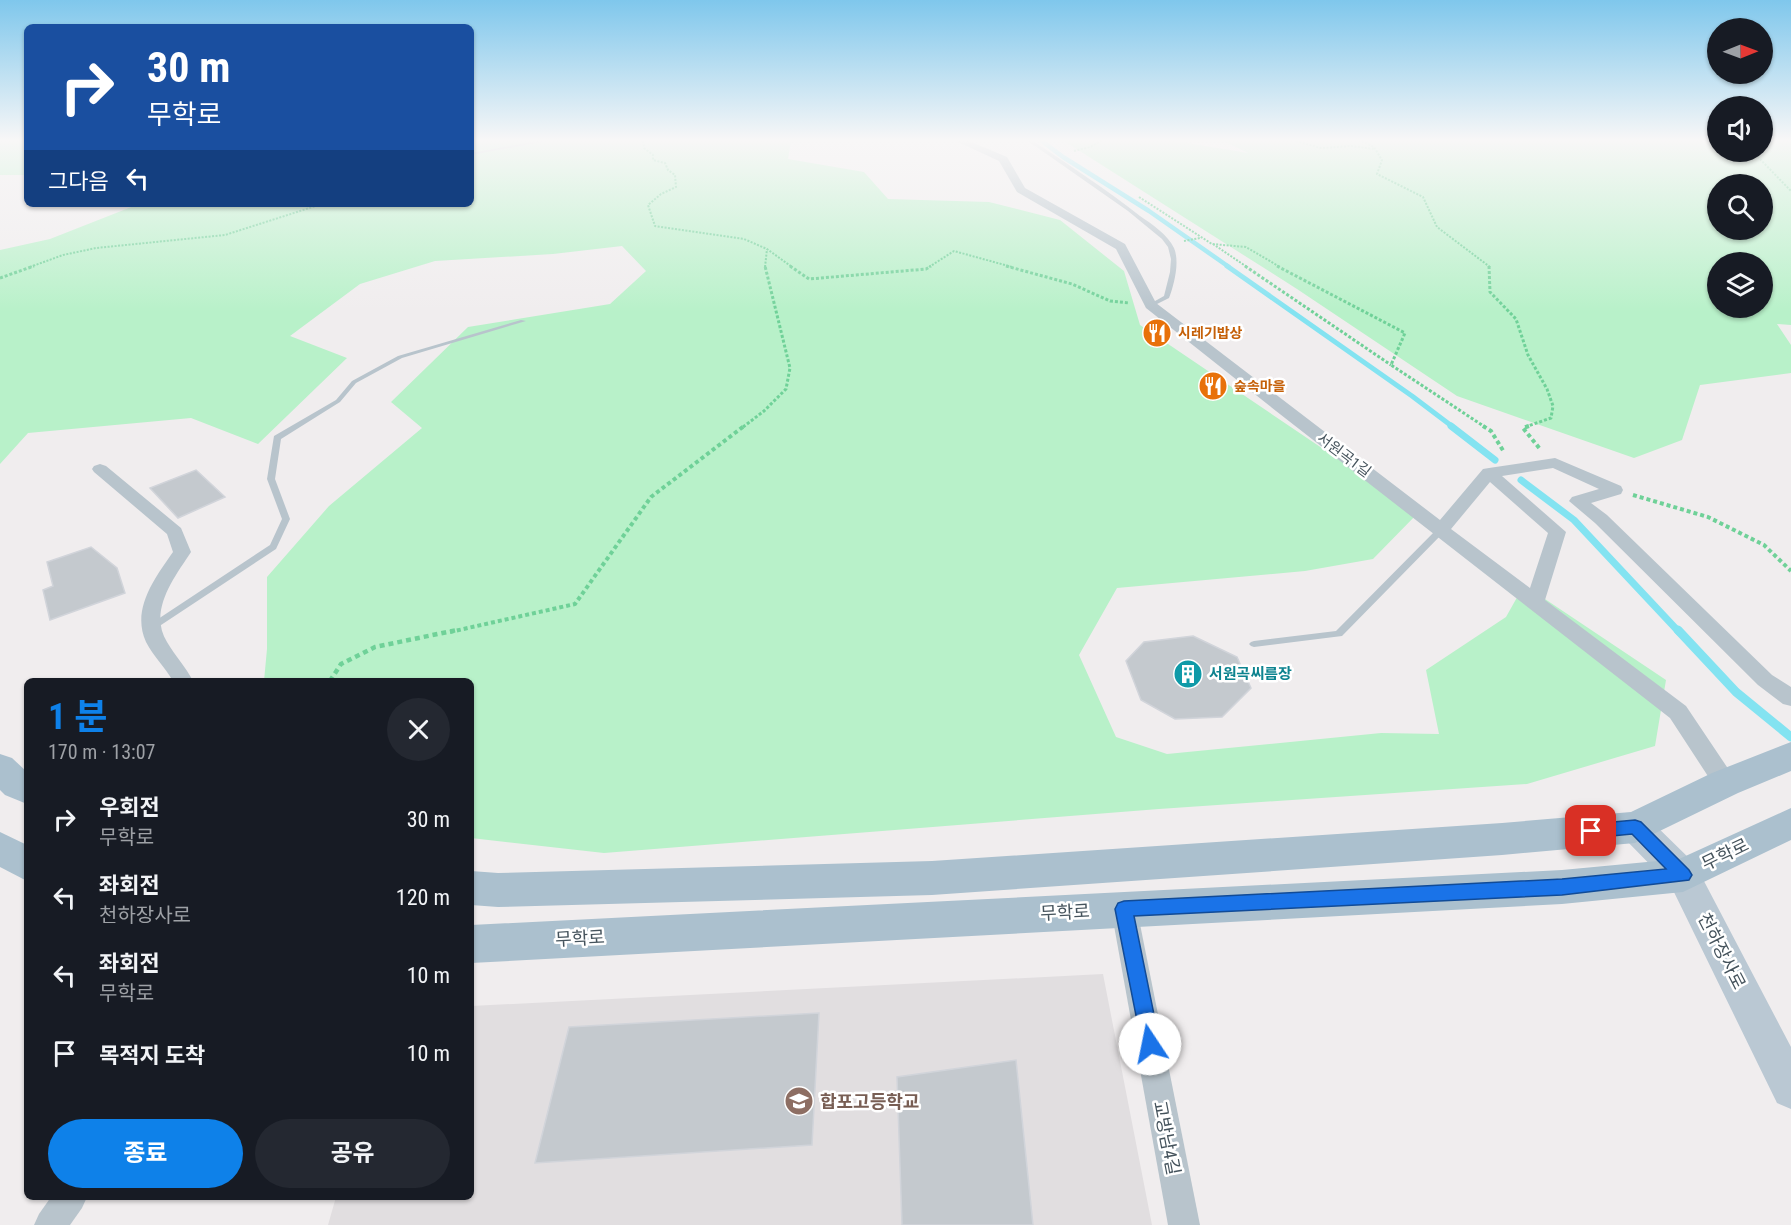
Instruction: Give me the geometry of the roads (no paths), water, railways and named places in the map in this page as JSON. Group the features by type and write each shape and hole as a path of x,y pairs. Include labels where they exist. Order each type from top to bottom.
{"main road":[{"path":"474,888 498,890 932,878 1502,839 1635,827 1725,783 1782,760"},
{"path":"0,768 24,787"},
{"name":"무학로","path":"474,944 1562,887 1683,875 1791,823"},
{"name":"천하장사로","path":"1635,827 1683,875 1791,1089"},
{"path":"0,848 24,862"}],"street":[{"name":"서원곡1길","path":"1035,198 1121,247 1151,304 1678,712 1725,783"},
{"path":"1441,530 1489,473 1555,463 1615,490 1578,501 1601,519 1765,680 1791,698"},
{"path":"100,469 175,532 182,552 158,588 150,618 156,641 181,678"},
{"path":"1489,473 1557,532 1535,601"},
{"name":"교방남4길","path":"1124,909 1184,1225"},
{"path":"50,1225 69,1200"}],"lane":[{"path":"1112,198 1170,243 1173,254 1167,297 1151,304"},
{"path":"152,627 273,547 286,519 271,479 277,438 338,401 354,382 400,357 523,321"},
{"path":"1254,644 1339,634 1441,530"}],"waterway":[{"path":"1129,198 1229,267"},
{"path":"1227,266 1453,427"},
{"path":"1451,426 1495,460"},
{"path":"1521,480 1574,520 1679,632"},
{"path":"1678,630 1736,692 1791,737"}],"place":[{"name":"시레기밥상","path":"1157,333"},
{"name":"숲속마을","path":"1213,386"},
{"name":"서원곡씨름장","path":"1188,674"},
{"name":"합포고등학교","path":"799,1101"}]}
